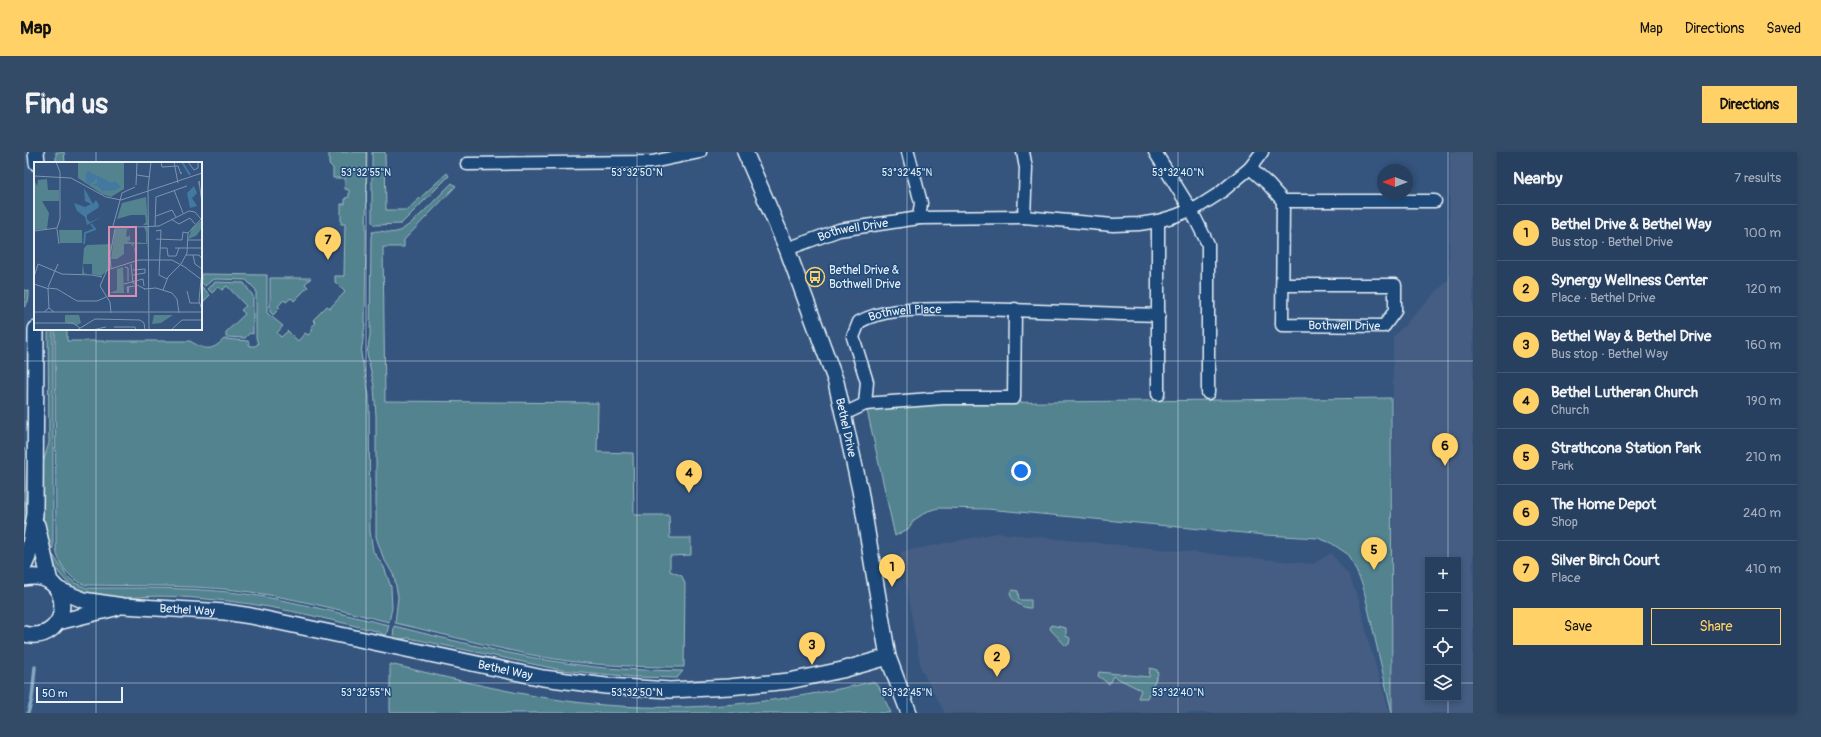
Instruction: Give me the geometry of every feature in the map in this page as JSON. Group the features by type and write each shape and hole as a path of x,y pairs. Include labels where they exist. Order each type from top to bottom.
{"street":[{"path":"36,152 37,162"},
{"path":"466,164 554,158 652,162 700,152"},
{"name":"Bethel Drive","path":"745,152 788,249 836,382 860,490 888,657 909,713"},
{"path":"908,152 921,203 919,218"},
{"path":"1023,152 1026,168 1024,217"},
{"path":"1155,152 1191,210 1208,244 1208,393"},
{"name":"Bothwell Drive","path":"788,249 839,230 919,218 1024,217 1113,225 1139,224 1158,221 1191,210 1220,193 1250,168 1262,152"},
{"path":"1250,168 1268,184 1283,201 1435,201"},
{"name":"Bothwell Drive","path":"1282,284 1395,284 1396,311 1384,326 1282,325 1282,284 1283,201"},
{"path":"1158,221 1158,394"},
{"path":"844,414 865,404 944,398 1014,398 1015,309"},
{"name":"Bothwell Place","path":"865,404 867,382 853,337 859,322 879,315 908,311 1015,309 1087,314 1159,315"},
{"path":"24,566 28,557 35,514 36,330"},
{"path":"35,514 54,585 62,602 61,616 58,622"},
{"name":"Bethel Way","path":"24,578 37,577 83,600 123,606 225,612 251,616 543,678 606,686 670,690 729,687 789,681 842,670 888,657"},
{"name":"Bethel Way","path":"24,634 30,635 46,632 58,622 123,606"}],"shaded area":[{"path":"1450,152 1473,152 1473,713 1392,713 1393,337 1449,279"},
{"path":"997,533 1313,564 1331,553 1349,576 1359,600 1369,644 1390,713 945,713 921,669 900,552"}],"green space":[{"path":"56,152 64,152 65,162 56,162"},
{"path":"329,152 367,152 365,324 361,354 369,395 370,531 373,551 384,567 391,587 392,608 389,622 332,608 235,590 180,586 87,585 76,580 63,566 57,555 56,549 55,330 67,330 67,341 190,341 204,348 211,348 224,339 248,341 250,346 255,346 258,344 256,337 256,290 246,280 216,279 212,280 205,286 202,283 202,274 267,275 267,313 283,326 277,333 281,337 288,331 298,341 305,333 308,335 313,330 311,327 316,323 313,320 327,306 330,308 345,292 335,282 335,276 344,276 345,224 341,224 341,204 345,204 345,198 349,197 349,190 345,189 345,178 333,178 333,168 329,164"},
{"path":"372,152 385,152 386,210 407,210 447,173 449,176 401,224 375,225 372,222"},
{"path":"452,183 456,186 404,240 404,247 383,247 385,401 598,403 597,452 633,453 634,515 669,515 670,538 691,538 691,555 670,556 670,571 682,576 685,584 684,667 626,666 546,658 395,623 398,597 394,576 383,557 376,537 376,416 374,386 367,353 370,336 371,237 372,232 396,232 409,225"},
{"path":"270,278 311,278 305,284 308,287 294,301 291,298 286,302 284,300 278,306 280,308 273,315 270,312"},
{"path":"215,282 244,283 253,296 253,334 250,333 245,338 226,337 226,332 245,314 241,310 246,306 227,286 222,290 218,287 212,293 208,289"},
{"path":"202,287 210,295 202,303"},
{"path":"24,290 29,291 29,298 24,307"},
{"path":"48,330 53,330 53,548 51,551 46,542 43,518 42,466 49,443"},
{"path":"1391,398 1392,713 1363,586 1349,555 1331,543 1318,538 1265,535 987,509 938,508 928,511 914,520 908,529 895,536 867,410 870,406 881,404"},
{"path":"24,448 26,522 24,552"},
{"path":"53,555 67,576 75,583 87,588 170,588 232,592 287,601 389,625 386,636 376,631 291,611 227,601 172,596 147,596 115,599 96,597 77,589 66,581 57,570 50,557"},
{"path":"1013,590 1018,591 1019,600 1031,600 1031,608 1021,606 1012,598 1010,592"},
{"path":"1051,625 1066,628 1066,636 1070,638 1069,644 1066,646 1050,629"},
{"path":"394,626 486,648 556,662 632,670 683,671 677,678 634,677 561,670 409,638 393,638"},
{"path":"390,664 541,697 592,704 628,706 698,707 768,701 872,682 878,685 891,713 390,713"},
{"path":"1150,668 1157,670 1158,674 1147,698 1138,698 1141,690 1113,676 1109,684 1098,676 1099,672 1149,677"}],"waterway":[{"path":"28,713 32,699 35,667"}],"place":[{"name":"Silver Birch Court","path":"328,260"},
{"name":"Bethel Drive & Bothwell Drive","path":"815,277"},
{"name":"The Home Depot","path":"1445,466"},
{"name":"Bethel Lutheran Church","path":"689,493"},
{"name":"Strathcona Station Park","path":"1374,570"},
{"name":"Bethel Drive & Bethel Way","path":"892,587"},
{"name":"Bethel Way & Bethel Drive","path":"812,665"},
{"name":"Synergy Wellness Center","path":"997,677"}]}
